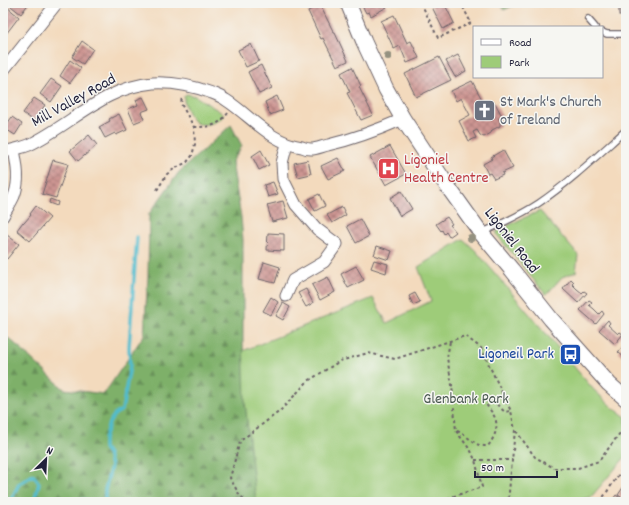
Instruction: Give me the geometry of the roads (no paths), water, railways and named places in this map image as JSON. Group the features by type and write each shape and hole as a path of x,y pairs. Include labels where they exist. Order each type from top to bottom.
{"street":[{"path":"3,71 56,3"},
{"name":"Ligoniel Road","path":"348,3 386,89 403,119 448,187 481,233 551,319 609,384 626,399"},
{"name":"Mill Valley Road","path":"9,151 29,145 107,97 129,88 152,84 174,84 199,88 224,98 278,140 293,146 311,149 342,142 403,119"},
{"path":"286,296 293,280 324,262 337,244 317,229 296,205 283,179 282,163 287,144"},
{"path":"3,216 14,196 17,178 18,166 9,151"}],"lane":[{"path":"588,19 594,26"},
{"path":"603,32 607,34 626,34"},
{"path":"481,233 540,203 589,164 626,130"}],"waterway":[{"path":"105,502 105,490 111,466 108,454 104,448 104,439 109,423 115,414 122,410 130,366 129,347 137,237"},
{"path":"10,502 19,484 33,475 39,483 34,502"},
{"path":"68,502 85,500 88,502"}],"place":[{"name":"St Mark's Church of Ireland","path":"484,111"},
{"name":"Ligoniel Health Centre","path":"388,169"},
{"name":"Ligoneil Park","path":"570,354"}],"park label":[{"name":"Glenbank Park","path":"466,399"}]}
